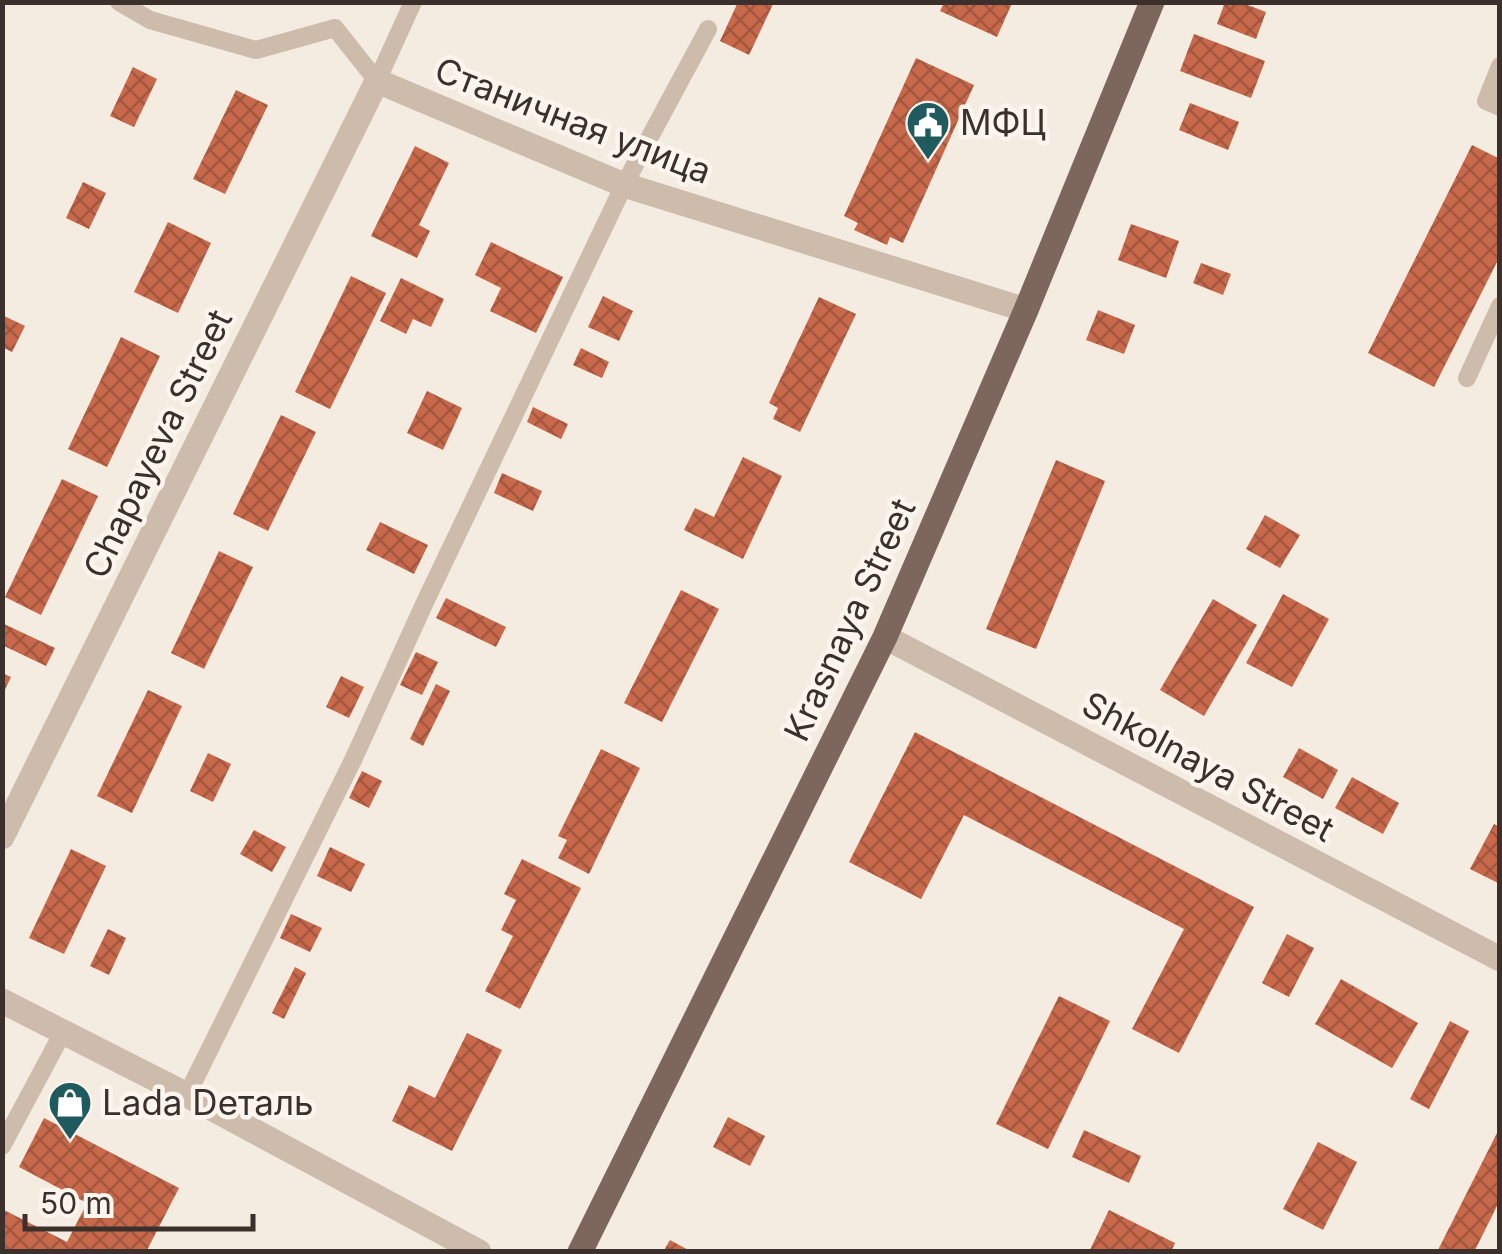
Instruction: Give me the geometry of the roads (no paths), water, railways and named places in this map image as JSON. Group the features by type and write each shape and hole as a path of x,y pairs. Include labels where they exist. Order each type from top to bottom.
{"main road":[{"name":"Krasnaya Street","path":"580,1252 885,637 1026,310 1152,2"}],"street":[{"name":"Станичная улица","path":"377,82 624,185 1026,310"},
{"name":"Chapayeva Street","path":"2,837 377,82"},
{"name":"Shkolnaya Street","path":"885,637 1499,957"},
{"path":"2,1001 480,1252"}],"lane":[{"name":"Станичная улица","path":"119,2 150,20 256,50 335,28 377,82"},
{"path":"377,82 413,2"},
{"path":"187,1095 353,760 624,185 708,28"},
{"path":"1500,66 1486,101 1500,107"},
{"path":"1467,378 1500,306"},
{"path":"2,1146 63,1032"}],"place":[{"name":"МФЦ","path":"928,161"},
{"name":"Lada Dеталь","path":"70,1141"}]}
